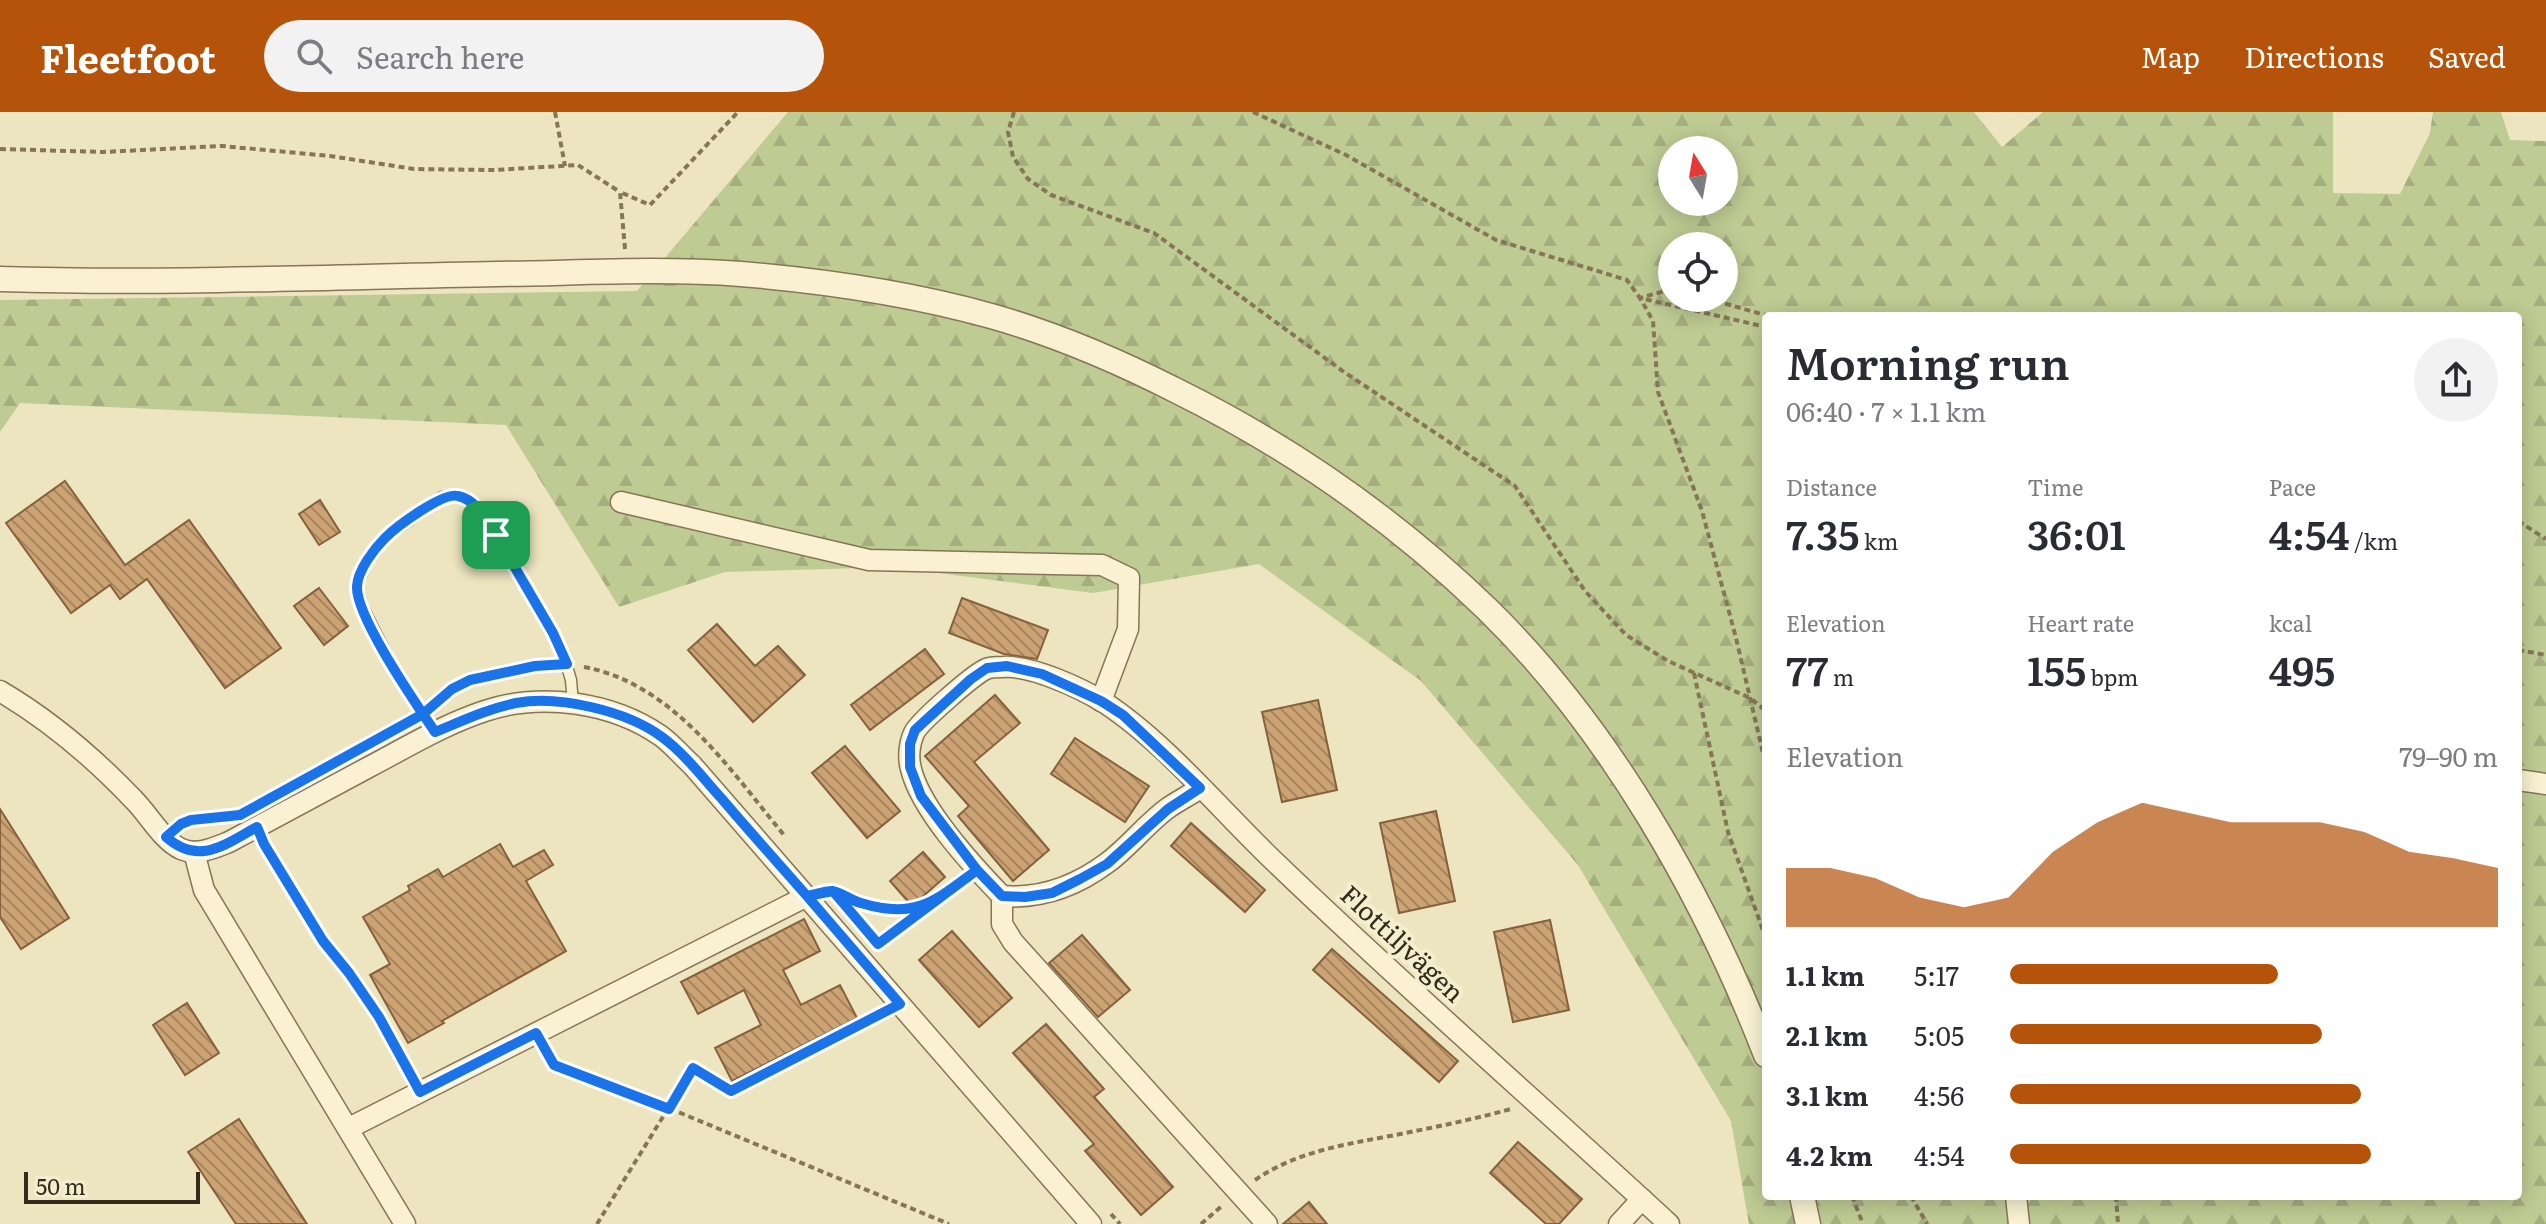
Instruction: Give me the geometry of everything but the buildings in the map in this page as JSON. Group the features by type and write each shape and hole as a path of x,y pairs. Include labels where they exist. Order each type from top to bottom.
{"street":[{"path":"0,279 176,281 700,272 833,283 991,316 1062,340 1139,372 1221,412 1286,450 1419,548 1488,610 1538,664 1627,783 1712,928 1762,1044"},
{"path":"621,502 869,560 1102,565 1129,578 1128,629 1101,701 1042,674 1007,666 987,668 915,730 910,744 910,767 921,796 977,870 1002,896 1052,893 1080,879 1107,864 1168,809 1200,788"},
{"path":"0,691 34,711 76,743 136,801 166,837 180,849 194,852 229,842 435,732 485,711 519,702 551,701 591,707 631,719 662,737 692,765 1091,1224"},
{"name":"Flottiljvägen","path":"1101,701 1123,715 1277,864 1669,1224"},
{"path":"2522,781 2546,784"},
{"path":"194,852 204,890 405,1224"},
{"path":"349,1128 807,896"},
{"path":"1002,896 1002,924 1013,942 1267,1224"},
{"path":"1619,1224 1642,1199"},
{"path":"1803,1200 1808,1224"},
{"path":"2016,1200 2019,1224"}],"lane":[{"path":"435,732 397,675 362,606 357,586 366,563 386,537 442,497 457,495 475,504 496,535 553,633 567,664 573,705"}],"path":[{"path":"555,112 565,166"},
{"path":"0,149 103,152 222,146 330,156 414,169 494,170 578,165 620,192 650,205 738,112"},
{"path":"1014,112 1008,132 1013,157 1028,179 1051,195 1154,233 1344,372 1515,486 1585,591 1626,635 1668,661 1750,698 1762,708"},
{"path":"1253,112 1346,155 1496,240 1627,280 1653,321 1658,392 1702,511 1762,749"},
{"path":"620,192 626,242 622,272"},
{"path":"1640,298 1658,293"},
{"path":"1640,298 1762,326"},
{"path":"1738,307 1762,314"},
{"path":"2522,524 2546,539"},
{"path":"2522,651 2546,655"},
{"path":"423,714 452,689 470,680 535,666 567,664 593,669 627,681 651,694 682,718 792,844"},
{"path":"1694,673 1728,832 1762,928"},
{"path":"166,837 191,820 240,815"},
{"path":"257,827 264,844 323,941 379,1017 420,1092"},
{"path":"873,938 878,944 977,870"},
{"path":"823,879 842,901"},
{"path":"807,896 833,891 859,903 884,908 909,909 931,903"},
{"path":"597,1224 693,1068 731,1091 900,1004"},
{"path":"536,1033 554,1065 949,1224"},
{"path":"1201,1224 1257,1178 1285,1161 1325,1149 1466,1121 1511,1109 1533,1099"},
{"path":"1854,1200 1863,1224"},
{"path":"1913,1200 1927,1224"},
{"path":"2116,1200 2118,1224"},
{"path":"1111,1213 1120,1224"}],"green space":[{"path":"788,112 1974,112 2002,147 2043,112 2333,112 2333,193 2400,194 2430,133 2433,112 2501,112 2510,140 2546,141 2546,1224 1749,1224 1731,1121 1578,865 1421,681 1259,564 1093,593 892,567 725,572 619,607 506,425 20,403 0,432 0,300 637,291"}],"route":[{"path":"496,535 475,504 457,495 442,497 386,537 366,563 357,586 362,606 397,675 423,714 435,732 485,711 519,702 551,701 591,707 631,719 662,737 692,765 807,896 833,891 878,944 977,870 1002,896 1052,893 1107,864 1168,809 1200,788 1123,715 1101,701 1042,674 1007,666 987,668 915,730 910,744 910,767 921,796 977,870 931,903 909,909 859,903 833,891 807,896 900,1004 731,1091 693,1068 669,1109 554,1065 536,1033 420,1092 379,1017 323,941 264,844 257,827 206,851 180,849 166,837 191,820 240,815 423,714 452,689 470,680 535,666 567,664 553,633 496,535"}]}
